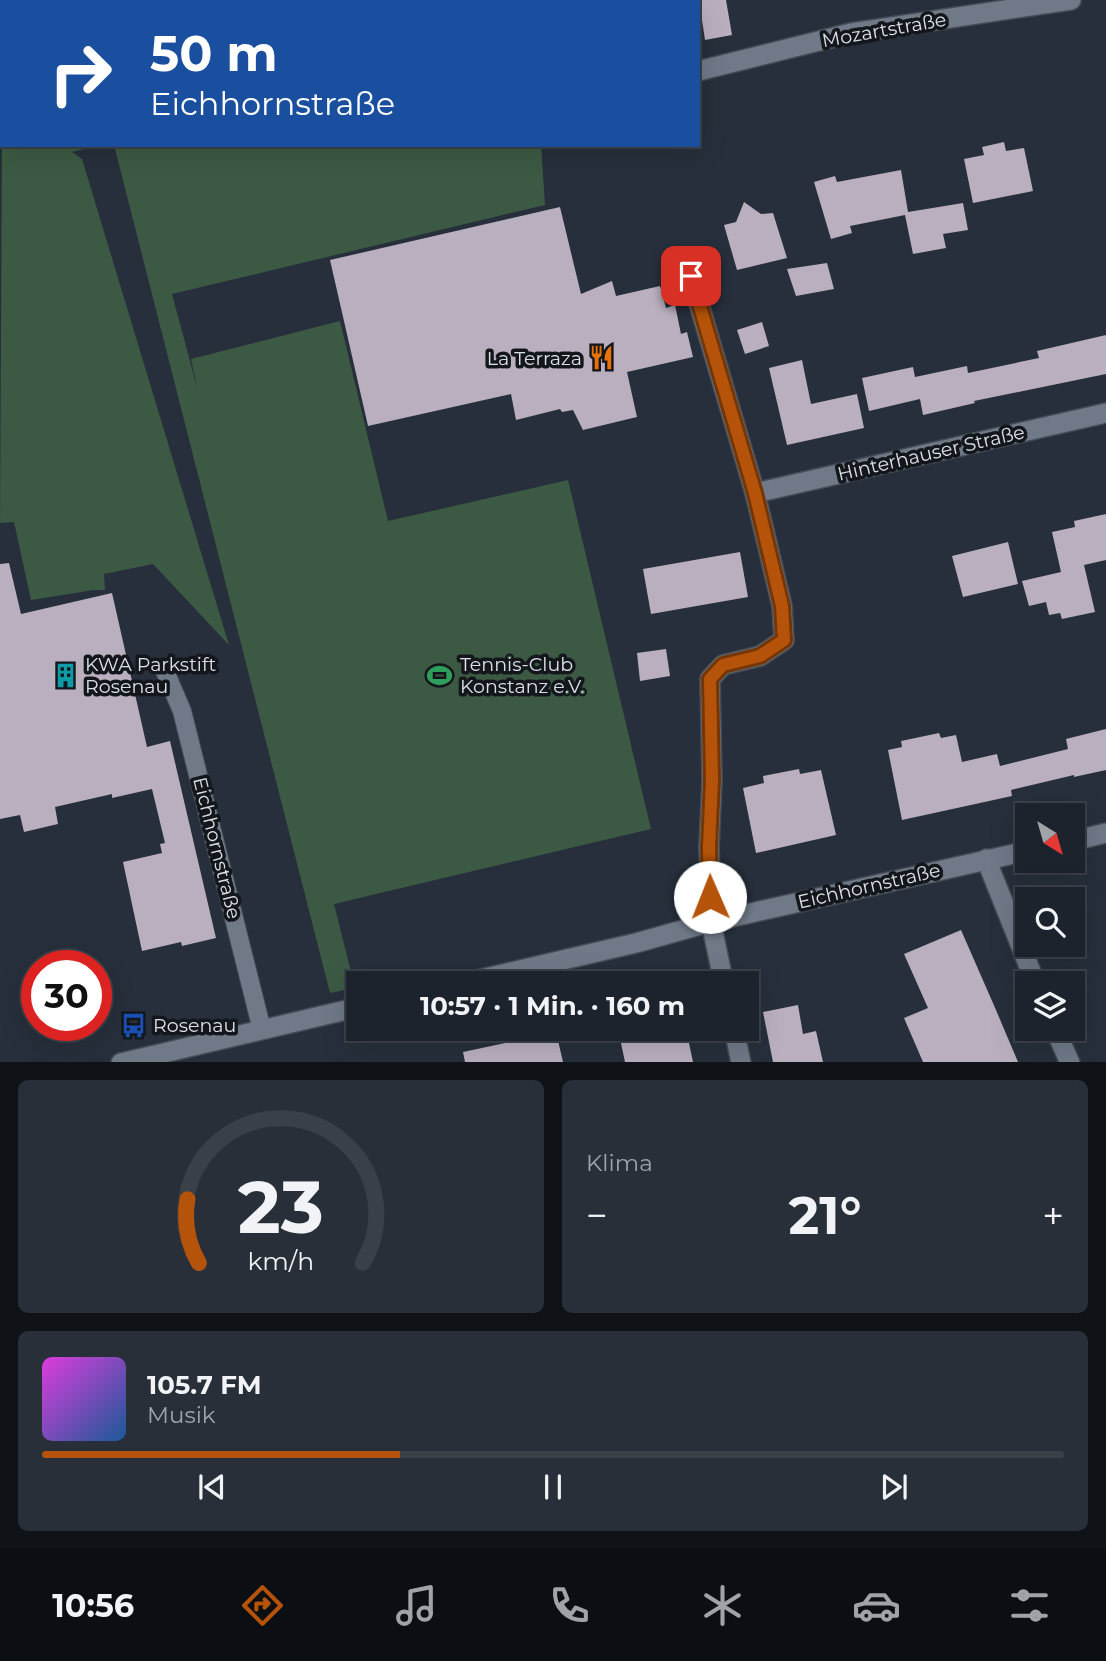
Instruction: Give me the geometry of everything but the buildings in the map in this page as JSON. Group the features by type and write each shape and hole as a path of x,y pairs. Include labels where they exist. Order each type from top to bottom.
{"street":[{"name":"Mozartstraße","path":"700,71 851,33 1071,0"},
{"path":"691,276 755,493 782,606 784,640 760,656 723,665 710,679 710,922 721,971"},
{"name":"Hinterhauser Straße","path":"755,493 1106,413"},
{"path":"1085,838 1106,833"},
{"name":"Eichhornstraße","path":"516,971 636,943 710,922 1015,853"},
{"path":"986,859 1031,971"},
{"path":"121,1062 346,1010"},
{"path":"737,1041 741,1062"},
{"path":"1060,1041 1070,1062"}],"lane":[{"name":"Eichhornstraße","path":"164,669 183,711 262,1030"}],"green space":[{"path":"2,147 92,147 72,152 82,159 229,645 153,564 104,574 105,590 31,600 14,522 0,523"},
{"name":"Tennis-Club Konstanz e.V.","path":"115,147 541,147 545,205 172,294 198,391 191,359 340,321 388,521 568,480 651,829 334,904 351,971 346,971 346,990 330,993"}],"place":[{"name":"La Terraza","path":"602,358"},
{"name":"KWA Parkstift Rosenau","path":"65,675"},
{"name":"Tennis-Club Konstanz e.V.","path":"440,675"},
{"name":"Rosenau","path":"133,1025"}],"route":[{"path":"691,276 755,493 782,606 784,640 760,656 723,665 710,679 710,897"}]}
